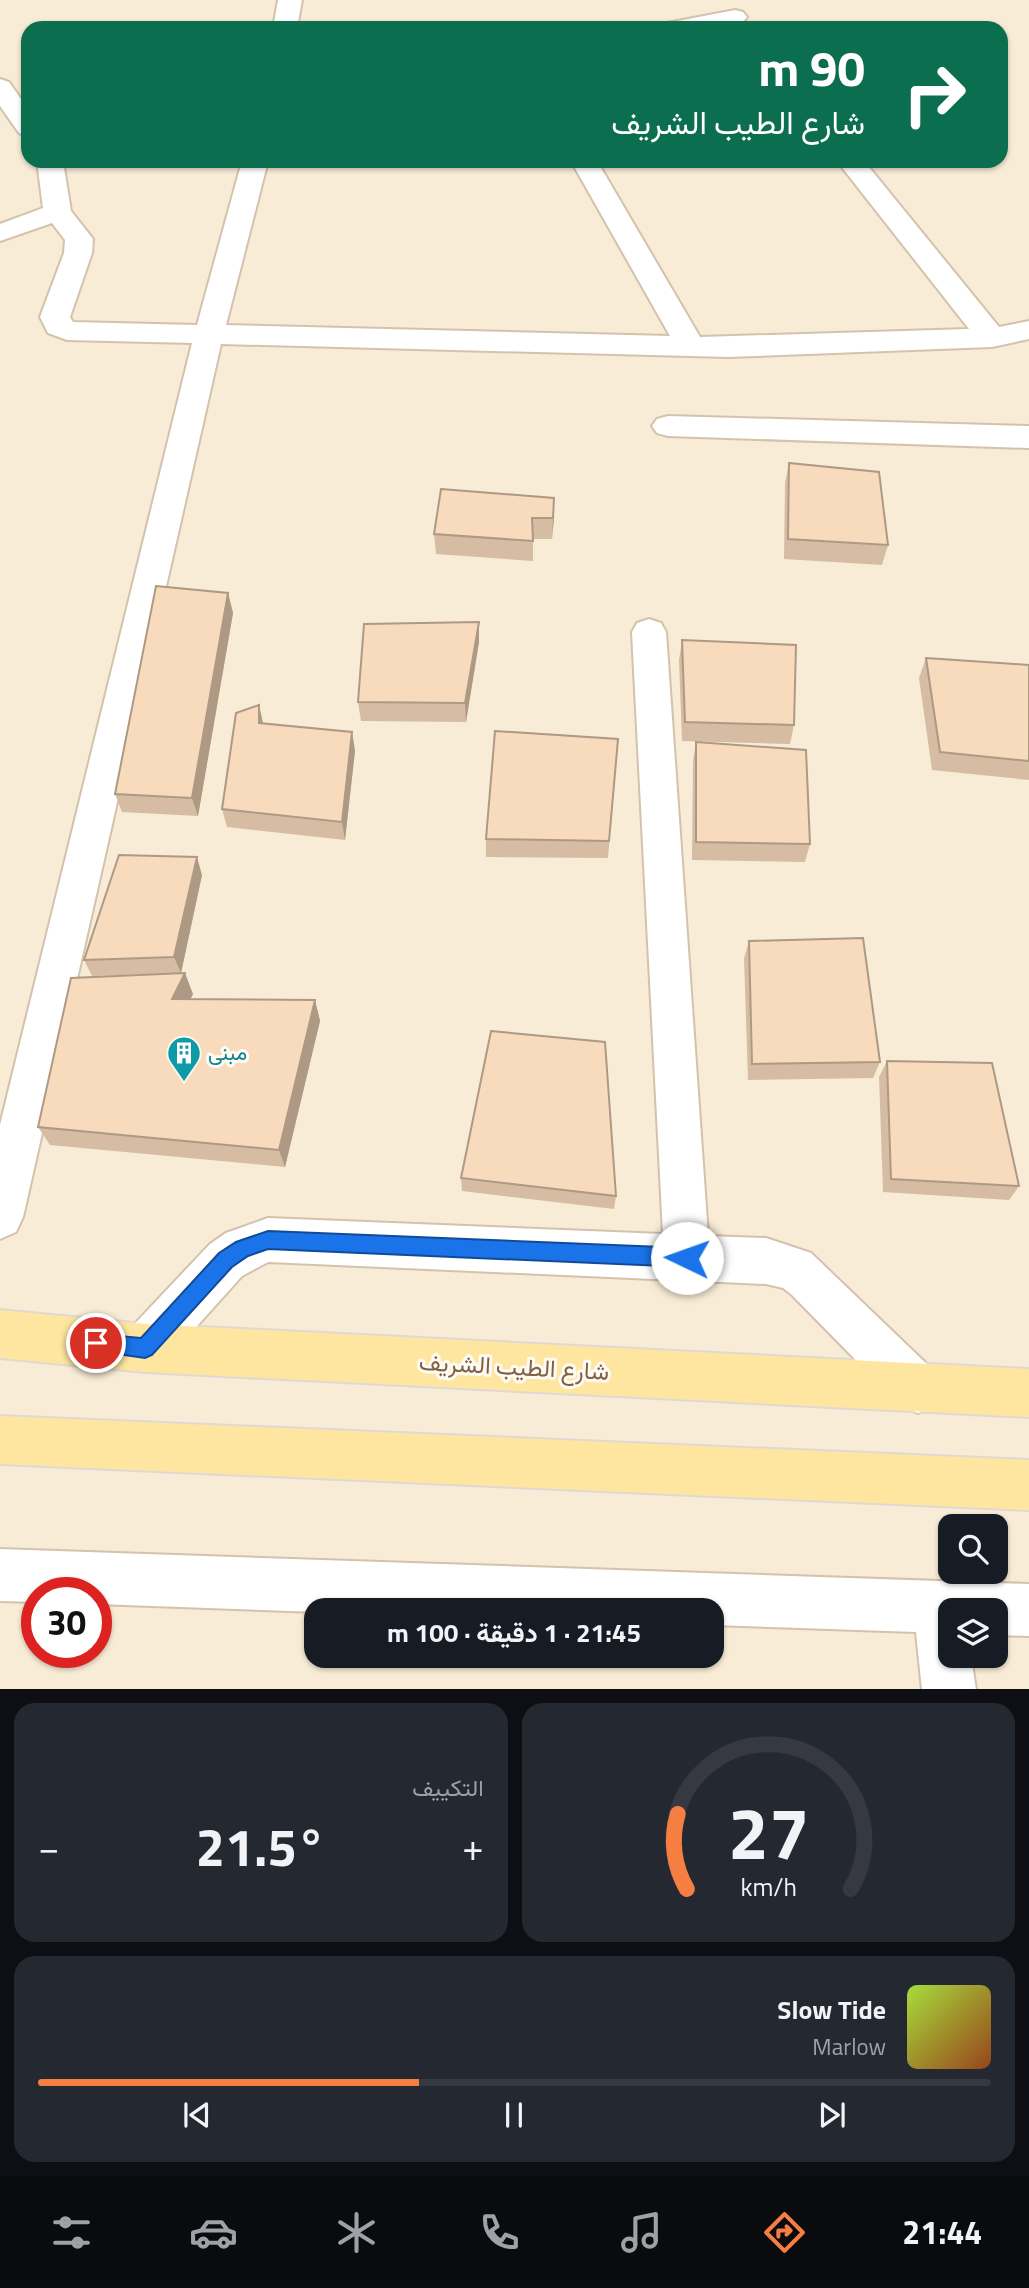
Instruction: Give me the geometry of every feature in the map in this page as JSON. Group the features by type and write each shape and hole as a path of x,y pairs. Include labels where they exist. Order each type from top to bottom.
{"main road":[{"name":"شارع الطيب الشريف","path":"0,1334 145,1348 1029,1393"},
{"path":"0,1440 1029,1485"}],"street":[{"path":"286,21 290,0"},
{"path":"707,21 734,15"},
{"path":"0,87 21,118"},
{"path":"51,168 57,212 79,239 55,317 58,326 67,331 690,346 992,338 1029,330"},
{"path":"0,1217 209,334 253,168"},
{"path":"588,168 690,346"},
{"path":"856,168 992,338"},
{"path":"0,233 57,212"},
{"path":"668,426 1029,437"},
{"path":"649,632 687,1258"},
{"path":"145,1348 226,1260 242,1249 268,1240 766,1261 795,1269 918,1389"},
{"path":"0,1574 938,1606"},
{"path":"1008,1609 1029,1610"},
{"path":"946,1668 949,1689"}],"shaded area":[{"path":"0,0 1029,0 1029,1689 0,1689"}],"building":[{"path":"789,463 879,472 888,545 788,539"},
{"path":"441,489 554,498 553,518 532,518 533,541 434,534"},
{"path":"156,586 228,593 192,798 115,794"},
{"path":"479,622 465,703 358,702 364,624"},
{"path":"682,640 796,645 794,725 685,722"},
{"path":"926,658 1029,665 1029,761 940,752"},
{"path":"259,705 259,723 352,732 342,822 222,809 236,713"},
{"path":"495,731 618,739 609,841 486,839"},
{"path":"696,742 806,750 810,844 696,842"},
{"path":"119,855 197,857 174,957 84,960"},
{"path":"863,938 880,1062 752,1064 749,941"},
{"name":"مبنى","path":"185,973 172,999 315,1000 279,1150 38,1127 71,978"},
{"path":"491,1031 605,1042 616,1196 461,1178"},
{"path":"887,1061 992,1063 1019,1186 891,1179"}],"place":[{"name":"مبنى","path":"184,1083"}],"route":[{"path":"96,1343 145,1348 226,1260 242,1249 268,1240 687,1258"}]}
